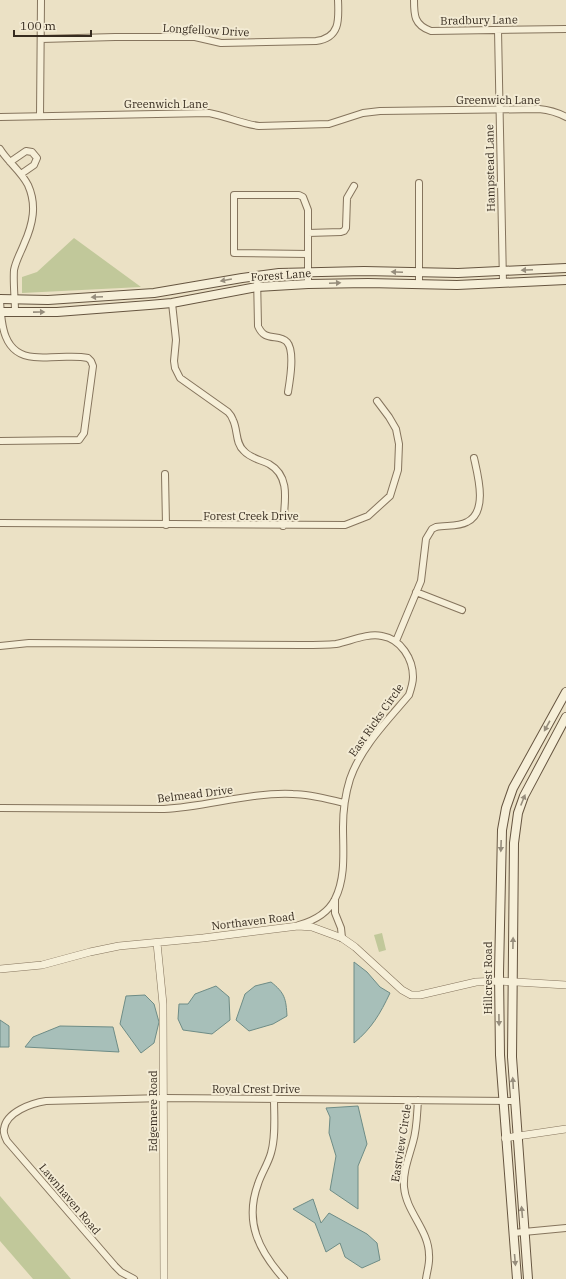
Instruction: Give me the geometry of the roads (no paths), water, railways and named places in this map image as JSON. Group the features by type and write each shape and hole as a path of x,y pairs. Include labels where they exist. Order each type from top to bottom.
{"main road":[{"name":"Forest Lane","path":"0,299 55,300 156,293 257,276 308,272 364,271 418,273 566,268"},
{"name":"Forest Lane","path":"0,312 57,312 157,304 257,287 308,284 368,283 457,285 566,280"},
{"path":"156,293 157,304"},
{"name":"Hillcrest Road","path":"516,1279 500,1055 499,981 501,849 503,819 513,788 566,692"},
{"path":"528,1279 516,1136 512,1057 514,843 518,812 524,796 566,717"}],"street":[{"path":"40,116 41,0"},
{"name":"Longfellow Drive","path":"41,39 188,37 221,43 316,42 327,38 335,30 339,18 338,0"},
{"name":"Bradbury Lane","path":"414,0 415,18 425,29 437,31 566,28"},
{"name":"Hampstead Lane","path":"498,30 503,283"},
{"name":"Greenwich Lane","path":"0,117 209,113 250,125 259,126 328,124 363,113 380,110 550,110 566,117"},
{"path":"0,149 21,174 27,184 32,196 34,210 32,225 18,256 14,269 15,312"},
{"path":"10,162 26,151 32,152 37,158 34,166 21,174"},
{"path":"418,285 419,183"},
{"path":"308,233 344,231 346,228 347,198 354,186"},
{"path":"308,254 234,253 234,195 303,196 307,207 308,233 308,254 308,284"},
{"path":"257,276 258,326 260,332 264,335 283,340 289,346 291,352 288,392"},
{"path":"0,299 3,338 23,355 33,357 82,357 88,358 93,366 84,433 79,440 0,441"},
{"path":"172,302 176,340 174,361 175,368 180,378 228,412 233,419 238,440 244,451 270,465 279,472 283,478 285,487 283,526"},
{"name":"Forest Creek Drive","path":"0,523 283,526 345,525 368,516 390,496 398,470 400,444 396,429 377,401"},
{"path":"0,646 29,642 144,644 334,644 376,635 396,641 421,581 425,545 428,534 432,529 469,522 477,512 480,484 474,458"},
{"path":"165,474 166,525"},
{"path":"416,592 462,610"},
{"name":"East Ricks Circle","path":"342,938 341,928 335,913 335,899 343,864 344,803 350,780 367,745 409,695 412,686 413,677 411,664 408,656 396,641"},
{"name":"Belmead Drive","path":"0,808 164,809 272,794 320,797 344,803"},
{"name":"East Ricks Circle","path":"298,926 311,922 318,917 326,911 335,899"},
{"name":"Northaven Road","path":"0,969 42,965 119,946 210,938 298,926 312,927 342,938 355,947 398,987 411,995 420,995 467,983 499,981 566,985"},
{"name":"Edgemere Road","path":"157,943 163,1004 164,1279"},
{"name":"Royal Crest Drive","path":"6,1123 21,1109 39,1102 164,1098 514,1101"},
{"path":"274,1098 274,1130 271,1152 254,1196 254,1220 255,1232 259,1244 271,1264 284,1279"},
{"name":"Eastview Circle","path":"418,1100 416,1131 404,1179 405,1197 408,1206 425,1236 430,1254 426,1279"},
{"name":"Lawnhaven Road","path":"6,1123 4,1134 7,1141 115,1266 121,1272 134,1279"},
{"path":"505,1138 566,1129"},
{"path":"512,1233 566,1228"}],"water":[{"path":"354,962 367,972 380,987 390,993 375,1020 366,1032 354,1043"},
{"path":"271,982 284,997 287,1016 273,1024 249,1031 236,1020 245,994 255,986"},
{"path":"216,986 229,997 230,1020 212,1034 183,1030 178,1019 179,1004 188,1004 195,994"},
{"path":"145,995 154,1004 159,1022 154,1043 141,1053 120,1024 126,996"},
{"path":"0,1020 9,1026 9,1047 0,1047"},
{"path":"60,1026 113,1027 119,1052 25,1047 33,1037"},
{"path":"358,1106 367,1144 358,1166 358,1209 330,1190 336,1156 329,1133 330,1117 326,1108"},
{"path":"313,1199 321,1223 329,1213 367,1234 377,1243 380,1260 362,1268 345,1257 340,1243 326,1252 315,1223 293,1209"}]}
